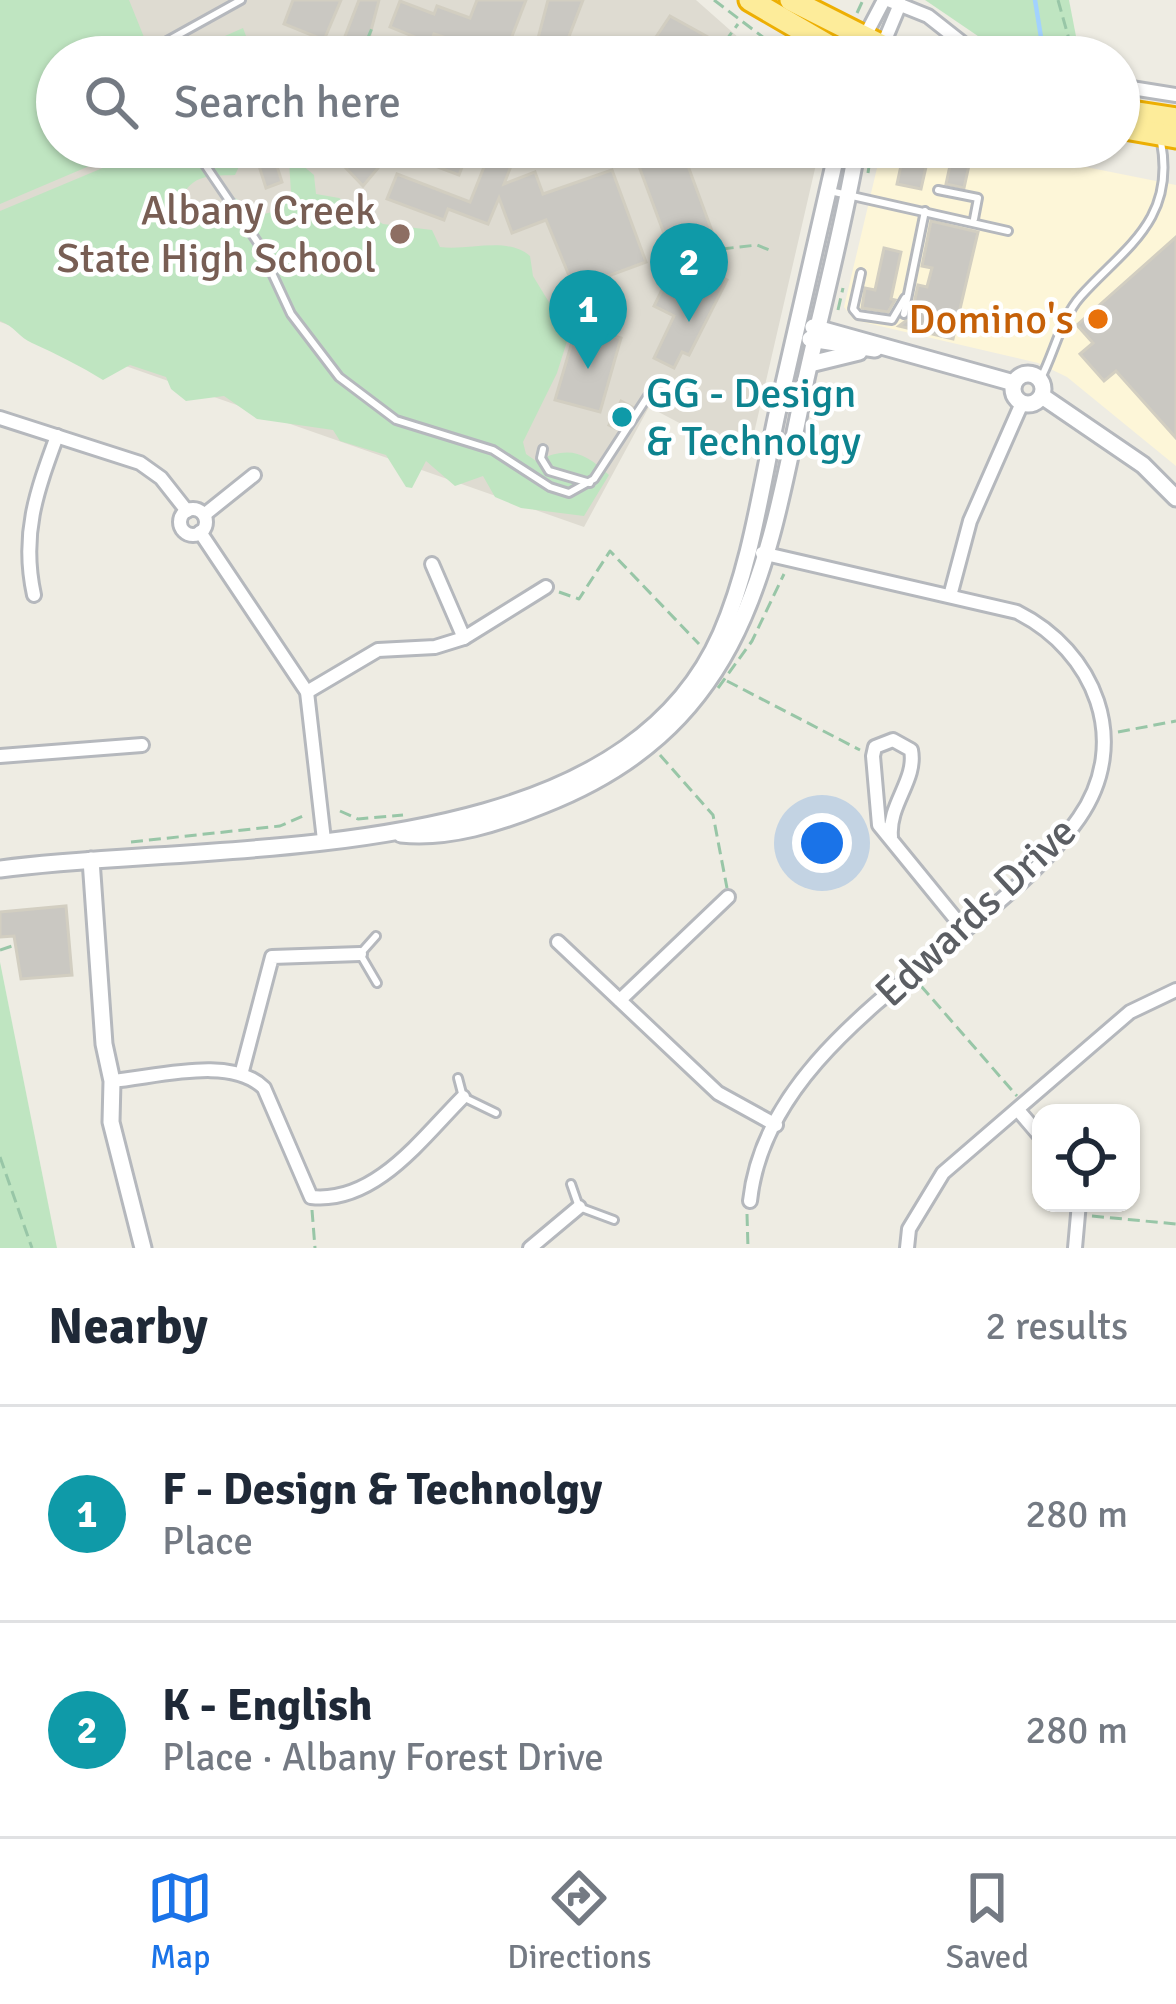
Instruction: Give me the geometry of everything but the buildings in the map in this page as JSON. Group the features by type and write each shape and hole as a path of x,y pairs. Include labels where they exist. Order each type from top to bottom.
{"highway":[{"path":"750,0 812,36"},
{"path":"791,0 857,36"},
{"path":"1140,113 1176,119"}],"street":[{"path":"884,36 891,2 928,16 953,36"},
{"path":"1140,89 1176,95"},
{"path":"0,869 392,833 531,799 587,772 634,740 668,709 708,658 733,604 833,168"},
{"path":"392,833 426,837 522,814 561,798 625,760 699,694 723,661 742,627 769,555 853,168"},
{"path":"797,330 1014,383"},
{"path":"808,371 870,349"},
{"path":"1022,404 1013,395 1014,383 1025,374 1143,465 1176,498"},
{"path":"950,596 970,521 1022,404 1041,388"},
{"path":"0,418 140,463 172,490 187,511 204,515"},
{"path":"34,595 26,560 28,515 57,436"},
{"path":"200,532 204,515 254,475"},
{"path":"187,511 182,527 200,532 308,692 324,840"},
{"name":"Edwards Drive","path":"748,550 1018,612 1067,645 1095,689 1104,727 1100,777 1076,823 1010,892 855,1025 813,1070 776,1125 753,1175 750,1201"},
{"path":"432,564 464,638"},
{"path":"308,692 378,650 435,647 464,638 546,587"},
{"path":"891,837 892,806 913,758 911,750 893,740 875,747 872,756 875,812 891,837 963,928"},
{"path":"0,756 142,746"},
{"path":"92,860 116,1152 143,1248"},
{"path":"620,1000 728,897"},
{"path":"558,942 718,1093 776,1125"},
{"path":"242,1071 272,957 360,954"},
{"path":"907,1248 909,1229 943,1173 1130,1012 1176,990"},
{"path":"112,1081 242,1071 265,1088 311,1196 329,1198 378,1180 463,1097"},
{"path":"1018,1110 1032,1126"},
{"path":"530,1248 579,1207"},
{"path":"1075,1248 1079,1212"}],"lane":[{"path":"176,36 241,0"},
{"path":"1166,135 1175,178"},
{"path":"207,168 258,243 291,314 339,377 396,420 493,450 550,488 569,493 590,483 648,395"},
{"path":"938,190 978,198 974,221"},
{"path":"828,191 1007,230"},
{"path":"904,314 925,211"},
{"path":"1041,388 1078,299 1154,234"},
{"path":"909,235 920,238"},
{"path":"861,273 854,309 858,315 892,320 905,298"},
{"path":"782,392 790,393 808,371"},
{"path":"543,448 541,458 549,472 590,483"},
{"path":"376,936 360,954 376,983"},
{"path":"458,1078 463,1097 496,1113"},
{"path":"571,1184 579,1207 614,1220"}],"path":[{"path":"714,0 764,36"},
{"path":"856,16 863,0"},
{"path":"1058,0 1068,36"},
{"path":"729,36 739,22"},
{"path":"369,36 372,28"},
{"path":"668,255 757,245 774,252"},
{"path":"546,587 579,599 610,551 699,644"},
{"path":"691,658 709,628"},
{"path":"728,681 872,756"},
{"path":"1116,732 1176,721"},
{"path":"661,755 713,814 728,897"},
{"path":"340,811 358,819 407,815"},
{"path":"131,842 280,826 305,814"},
{"path":"0,950 15,945"},
{"path":"917,981 1016,1092 1018,1110"},
{"path":"0,1157 32,1248"},
{"path":"311,1196 315,1248"},
{"path":"748,1248 750,1201"},
{"path":"1100,1212 1176,1223"}],"shaded area":[{"name":"Albany Creek State High School","path":"0,0 696,0 737,36 36,36 36,168 815,168 748,459 649,407 584,527 0,322"},
{"path":"877,168 1091,168 1176,185 1176,466 1067,377 1038,363 854,320 844,307"}],"green space":[{"path":"0,0 129,0 144,36 36,36 36,168 85,168 0,204"},
{"path":"925,0 1069,0 1076,36 978,36"},
{"path":"103,168 238,168 235,175 194,182 179,204 191,218 217,215 231,196 264,214 276,211 291,192 289,168 306,168 314,175 316,194 339,198 383,224 432,230 440,247 499,245 521,250 530,256 533,276 569,335 557,373 523,442 526,454 536,461 575,453 609,475 584,516 521,508 495,497 483,476 455,486 426,461 412,488 406,487 386,455 340,441 333,430 257,419 224,396 186,401 171,389 166,377 130,365 103,380 0,321 0,211"},
{"path":"0,962 57,1248 0,1248"}],"waterway":[{"path":"1035,0 1041,36"}],"place":[{"name":"Albany Creek State High School","path":"400,234"},
{"name":"Domino's","path":"1098,319"},
{"name":"K - English","path":"689,322"},
{"name":"F - Design & Technolgy","path":"588,369"},
{"name":"GG - Design & Technolgy","path":"622,417"}]}
